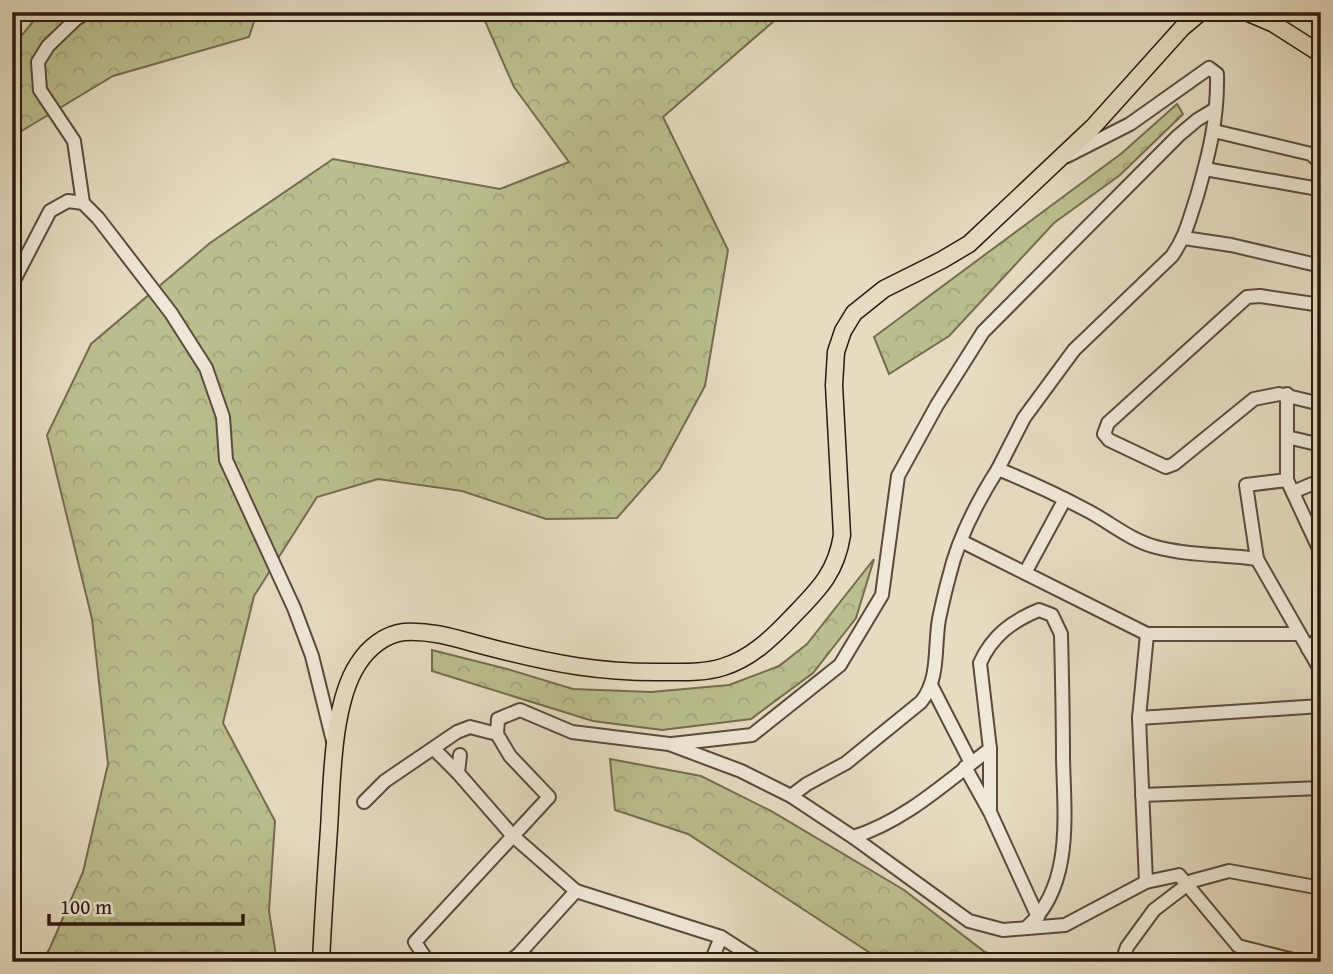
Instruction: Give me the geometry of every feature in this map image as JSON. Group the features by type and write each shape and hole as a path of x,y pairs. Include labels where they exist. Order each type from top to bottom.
{"main road":[{"path":"321,962 335,751 344,690 358,662 380,640 401,632 432,632 556,664 619,673 699,672 723,667 751,655 817,591 831,573 839,553 842,535 834,385 836,352 843,331 854,313 884,289 969,244 1093,127 1182,28 1201,12"},
{"path":"1246,12 1274,24 1321,54"}],"street":[{"path":"87,12 48,46 38,62 40,90 74,141 83,203 98,218 171,313 205,368 223,416 226,460 294,608 312,656 335,751"},
{"path":"791,796 807,784 846,764 921,702 931,685 939,620 961,541 977,502 998,469 1024,418 1074,350 1171,256 1184,238 1214,131 1217,74 1209,68 1130,124 1052,163"},
{"path":"496,734 499,719 520,710 572,732 669,744 752,735 841,665 882,595 898,476 937,405 983,331 1178,136 1215,109"},
{"path":"1214,131 1311,154 1321,163"},
{"path":"1205,169 1313,188 1321,184"},
{"path":"12,284 50,211 68,201 83,203"},
{"path":"1184,238 1231,245 1321,266"},
{"path":"1321,305 1260,296 1247,297 1108,424 1104,434 1109,440 1166,467 1178,461 1247,403 1262,396 1287,394 1321,404"},
{"path":"1287,394 1290,486 1321,553"},
{"path":"1287,437 1321,444"},
{"path":"998,469 1065,499 1121,532 1155,547 1257,559"},
{"path":"1321,486 1246,485 1257,559 1321,671"},
{"path":"1025,573 1065,499"},
{"path":"1307,523 1321,525"},
{"path":"961,541 1146,634 1298,634"},
{"path":"990,812 989,749 980,663 1002,629 1039,610 1052,615 1061,634 1066,819 1058,877 1038,917 1025,928"},
{"path":"1146,634 1139,718 1146,883"},
{"path":"1308,649 1321,636"},
{"path":"931,685 1038,917"},
{"path":"1139,718 1321,706"},
{"path":"364,802 385,782 457,732 470,727 496,734 510,756 549,797 415,942 428,962"},
{"path":"669,744 741,771 791,796 969,921 1003,930 1065,925 1146,883 1180,875 1238,946 1297,961"},
{"path":"434,749 513,836 576,891 721,937 760,962"},
{"path":"853,837 885,826 989,749"},
{"path":"458,773 460,755"},
{"path":"1142,795 1321,788"},
{"path":"1122,962 1127,947 1154,911 1192,881 1229,871 1321,888"},
{"path":"513,958 576,891"},
{"path":"711,962 721,937"},
{"path":"513,958 538,962"}],"green space":[{"path":"41,12 257,12 249,37 113,76 15,135 12,130 12,47"},
{"path":"481,12 774,12 774,21 663,117 728,250 705,386 660,469 617,518 546,519 462,491 378,479 317,497 254,596 223,723 275,821 269,911 277,962 39,962 49,950 83,872 108,764 92,619 47,435 91,344 210,243 333,159 500,189 569,162 514,87"},
{"path":"1177,104 1183,114 1120,175 1054,223 949,336 889,374 874,337 1122,153"},
{"path":"874,559 856,618 813,673 751,719 662,730 593,721 432,671 432,650 573,689 651,692 729,685 779,666 807,644"},
{"path":"610,759 701,776 771,811 904,890 985,952 1020,962 884,962 688,834 615,810"}]}
